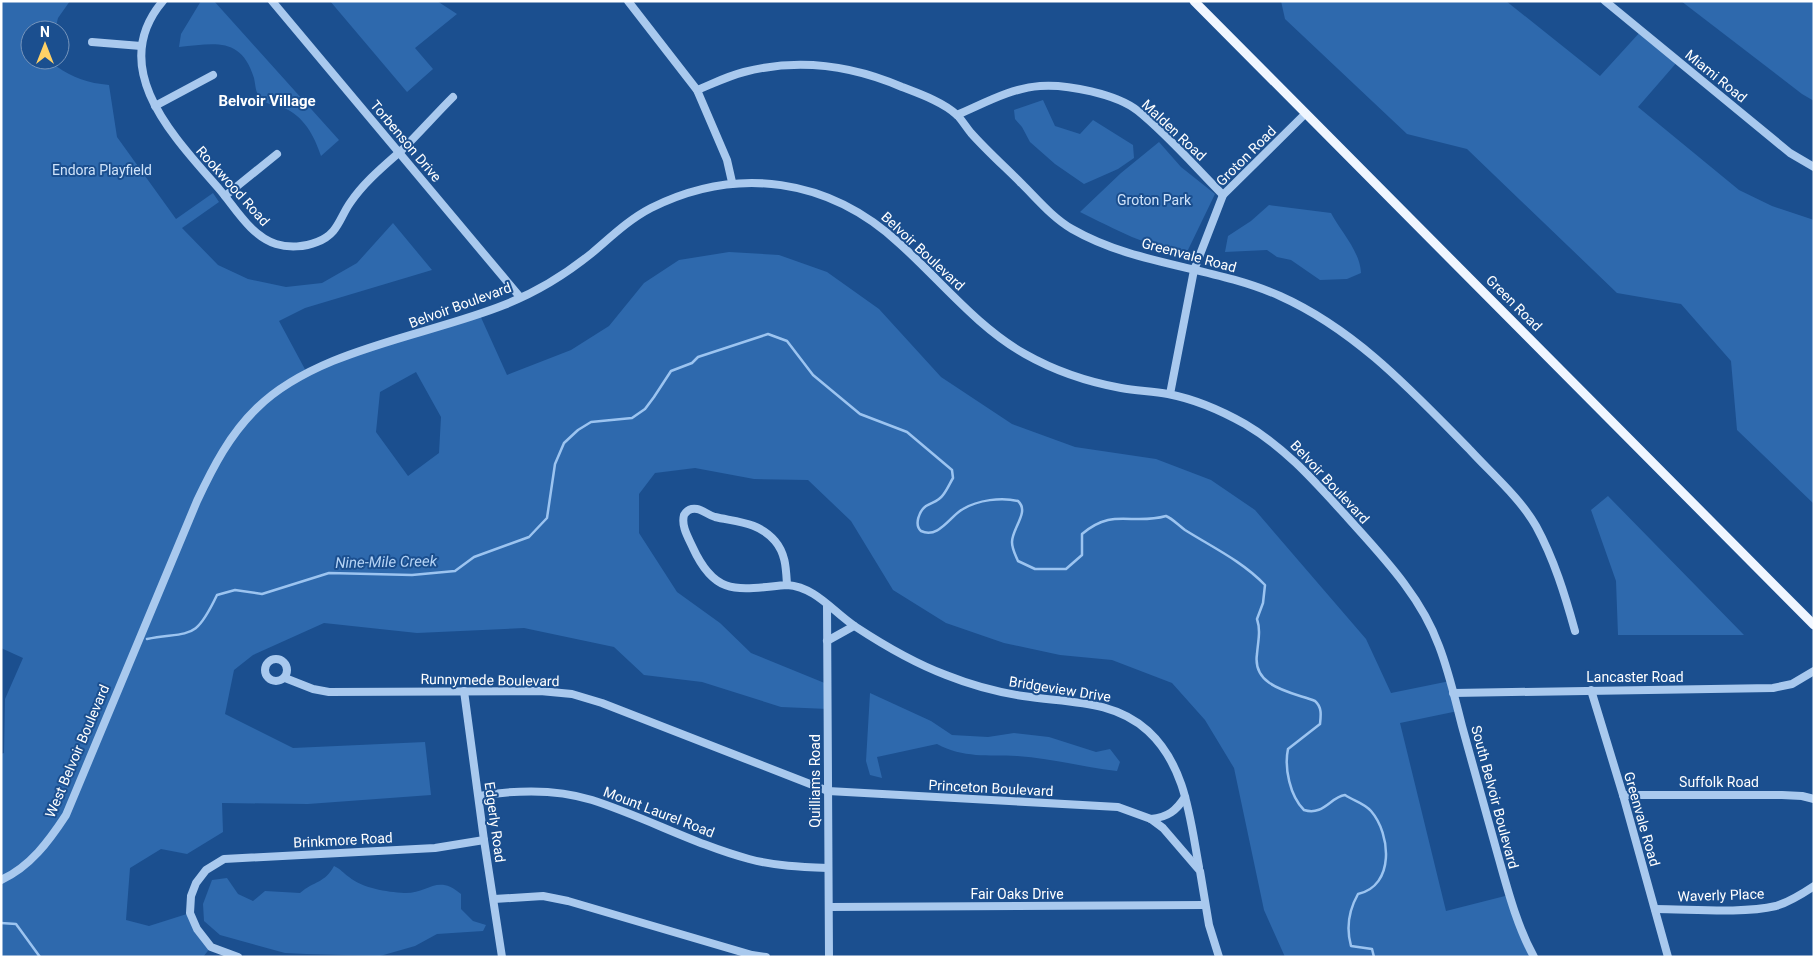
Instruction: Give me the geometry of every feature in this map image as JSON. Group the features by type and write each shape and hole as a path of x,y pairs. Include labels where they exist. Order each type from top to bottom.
{"main road":[{"name":"Green Road","path":"1194,1 1304,115 1333,140 1814,625"}],"street":[{"name":"Rookwood Road","path":"163,1 149,24 141,46 146,87 155,106 175,138 245,222 260,236 276,244 304,246 317,242 333,232 344,218 349,204 365,184 453,97"},
{"name":"Torbenson Drive","path":"272,1 520,297"},
{"path":"628,1 697,90 727,160 732,182"},
{"name":"Miami Road","path":"1605,1 1790,153 1814,167"},
{"path":"92,42 141,46"},
{"name":"Greenvale Road","path":"697,90 741,73 768,67 825,66 853,69 884,79 919,94 957,115 970,132 1046,208 1070,227 1103,245 1241,282 1280,296 1343,332 1386,366 1505,486 1535,524 1554,565 1575,631"},
{"path":"155,106 213,75"},
{"name":"Malden Road","path":"957,115 1012,92 1040,86 1075,88 1107,96 1137,110 1223,195"},
{"name":"Groton Road","path":"1170,394 1194,270 1223,195 1304,115"},
{"path":"225,196 277,154"},
{"name":"Belvoir Boulevard","path":"137,640 216,462 234,435 257,408 286,384 328,362 506,304 545,286 589,256 624,224 649,209 679,196 732,182 782,185 838,202 865,216 898,241 976,318 1022,353 1068,374 1120,388 1170,394 1220,411 1245,424 1278,446 1290,457 1396,572 1438,642"},
{"path":"691,509 697,509 714,517 755,525 781,548 786,565 787,585 745,589 731,588 718,582 707,574 701,564 684,528 684,515 691,509"},
{"name":"Bridgeview Drive","path":"787,585 809,590 854,626 899,654 953,678 1001,692 1099,705 1117,711 1134,721 1158,743 1178,774 1185,797 1200,871"},
{"name":"Quilliams Road","path":"827,606 829,957"},
{"path":"828,641 854,626"},
{"name":"West Belvoir Boulevard","path":"1,880 11,876 46,846 66,815 137,640"},
{"name":"South Belvoir Boulevard","path":"1438,642 1512,908 1534,957"},
{"name":"Lancaster Road","path":"1453,693 1774,688 1792,684 1814,671"},
{"name":"Runnymede Boulevard","path":"285,678 313,689 329,692 540,691 572,694 602,703 828,791"},
{"name":"Greenvale Road","path":"1591,690 1623,795 1668,957"},
{"name":"Edgerly Road","path":"464,691 502,957"},
{"name":"Princeton Boulevard","path":"828,791 1118,807 1151,819 1174,839 1200,871"},
{"name":"Mount Laurel Road","path":"479,796 516,792 561,794 590,799 748,858 782,866 828,868"},
{"name":"Suffolk Road","path":"1623,795 1782,795 1814,799"},
{"path":"1151,819 1162,818 1172,813 1185,797"},
{"name":"Brinkmore Road","path":"238,957 210,947 197,929 190,913 191,896 196,883 206,870 224,859 435,848 484,840"},
{"path":"1200,871 1205,905 1219,957"},
{"name":"Waverly Place","path":"1655,909 1776,906 1797,897 1814,886"},
{"path":"494,899 543,896 568,901 752,955 766,957"},
{"name":"Fair Oaks Drive","path":"829,907 1205,905"}],"green space":[{"name":"Endora Playfield","path":"1,1 70,1 58,20 20,20 20,70 62,70 87,81 109,85 117,137 176,219 213,193 219,202 182,228 218,265 248,279 286,287 322,283 357,263 393,223 432,270 305,308 279,321 307,373 479,313 507,375 571,350 609,326 644,283 679,260 729,252 779,255 827,272 879,309 941,377 1012,424 1075,447 1156,459 1211,480 1255,510 1366,639 1391,693 1450,681 1458,711 1400,723 1446,911 1509,895 1534,957 1285,957 1264,910 1234,768 1205,720 1172,683 1112,660 1060,655 1004,643 946,623 893,590 851,521 808,480 754,479 695,468 655,473 639,494 639,533 677,592 720,623 751,653 827,684 828,709 781,707 702,682 644,675 614,647 524,628 417,633 324,623 253,655 234,670 225,714 293,748 425,742 431,795 308,804 222,803 223,832 187,854 161,849 130,868 126,920 149,926 190,913 211,947 203,957 1,957 1,754 4,753 5,699 23,658 1,648","holes":["416,372 441,417 439,453 408,476 376,432 380,392"]},
{"path":"201,1 214,1 339,140 321,156 307,127 296,115 261,99 256,91 254,78 248,64 242,55 234,49 215,44 179,47 181,34"},
{"path":"330,1 437,1 457,14 415,48 433,69 407,92"},
{"path":"1281,1 1506,1 1600,76 1641,31 1678,61 1638,107 1739,190 1772,206 1814,220 1814,504 1737,430 1731,361 1681,304 1617,293 1467,149 1407,134 1285,19"},
{"path":"1681,1 1814,1 1814,101 1802,94"},
{"path":"1043,100 1055,126 1080,134 1093,120 1133,145 1134,158 1118,169 1084,184 1055,164 1030,142 1015,119 1014,110"},
{"name":"Groton Park","path":"1159,142 1181,167 1215,194 1187,252 1145,242 1080,212 1121,173"},
{"path":"1269,205 1331,213 1354,249 1361,273 1347,279 1320,280 1291,260 1277,257 1267,250 1225,252 1228,236 1251,221"},
{"path":"1608,496 1744,635 1618,635 1616,581 1591,510"},
{"path":"870,693 931,721 952,735 988,737 1014,733 1049,737 1096,752 1110,749 1120,762 1117,771 1029,757 966,754 937,744 877,757 882,778 870,775 866,761"},
{"path":"334,866 354,881 368,887 383,890 404,893 420,891 439,885 453,888 461,894 461,909 473,921 486,925 483,931 437,934 415,946 380,956 285,953 220,935 204,921 203,904 212,880 227,878 238,894 253,901 265,891 300,893 327,876"}],"waterway":[{"name":"Nine-Mile Creek","path":"147,639 183,634 191,631 203,620 217,595 235,590 262,594 329,573 412,575 455,571 474,557 529,537 547,518 555,464 564,443 578,430 591,422 632,418 645,409 671,371 692,363 698,357 768,334 787,341 813,375 860,414 907,432 952,470 953,478 944,493 939,499 923,508 919,515 918,525 921,531 927,533 939,529 958,512 976,503 997,499 1018,501 1022,510 1012,542 1018,561 1035,569 1066,569 1082,555 1082,534 1093,526 1113,519 1154,519 1166,516 1237,562 1265,585 1263,603 1257,619 1259,632 1257,665 1267,681 1285,691 1315,701 1320,711 1320,724 1288,749 1289,781 1295,797 1304,810 1311,811 1322,808 1340,796 1345,795 1368,808 1378,821 1383,833 1386,858 1384,870 1378,881 1370,889 1358,894 1352,906 1349,926 1351,946 1372,949 1374,957"},
{"path":"1,923 16,924 40,957"}],"district":[{"name":"Belvoir Village","path":"267,101"}]}
